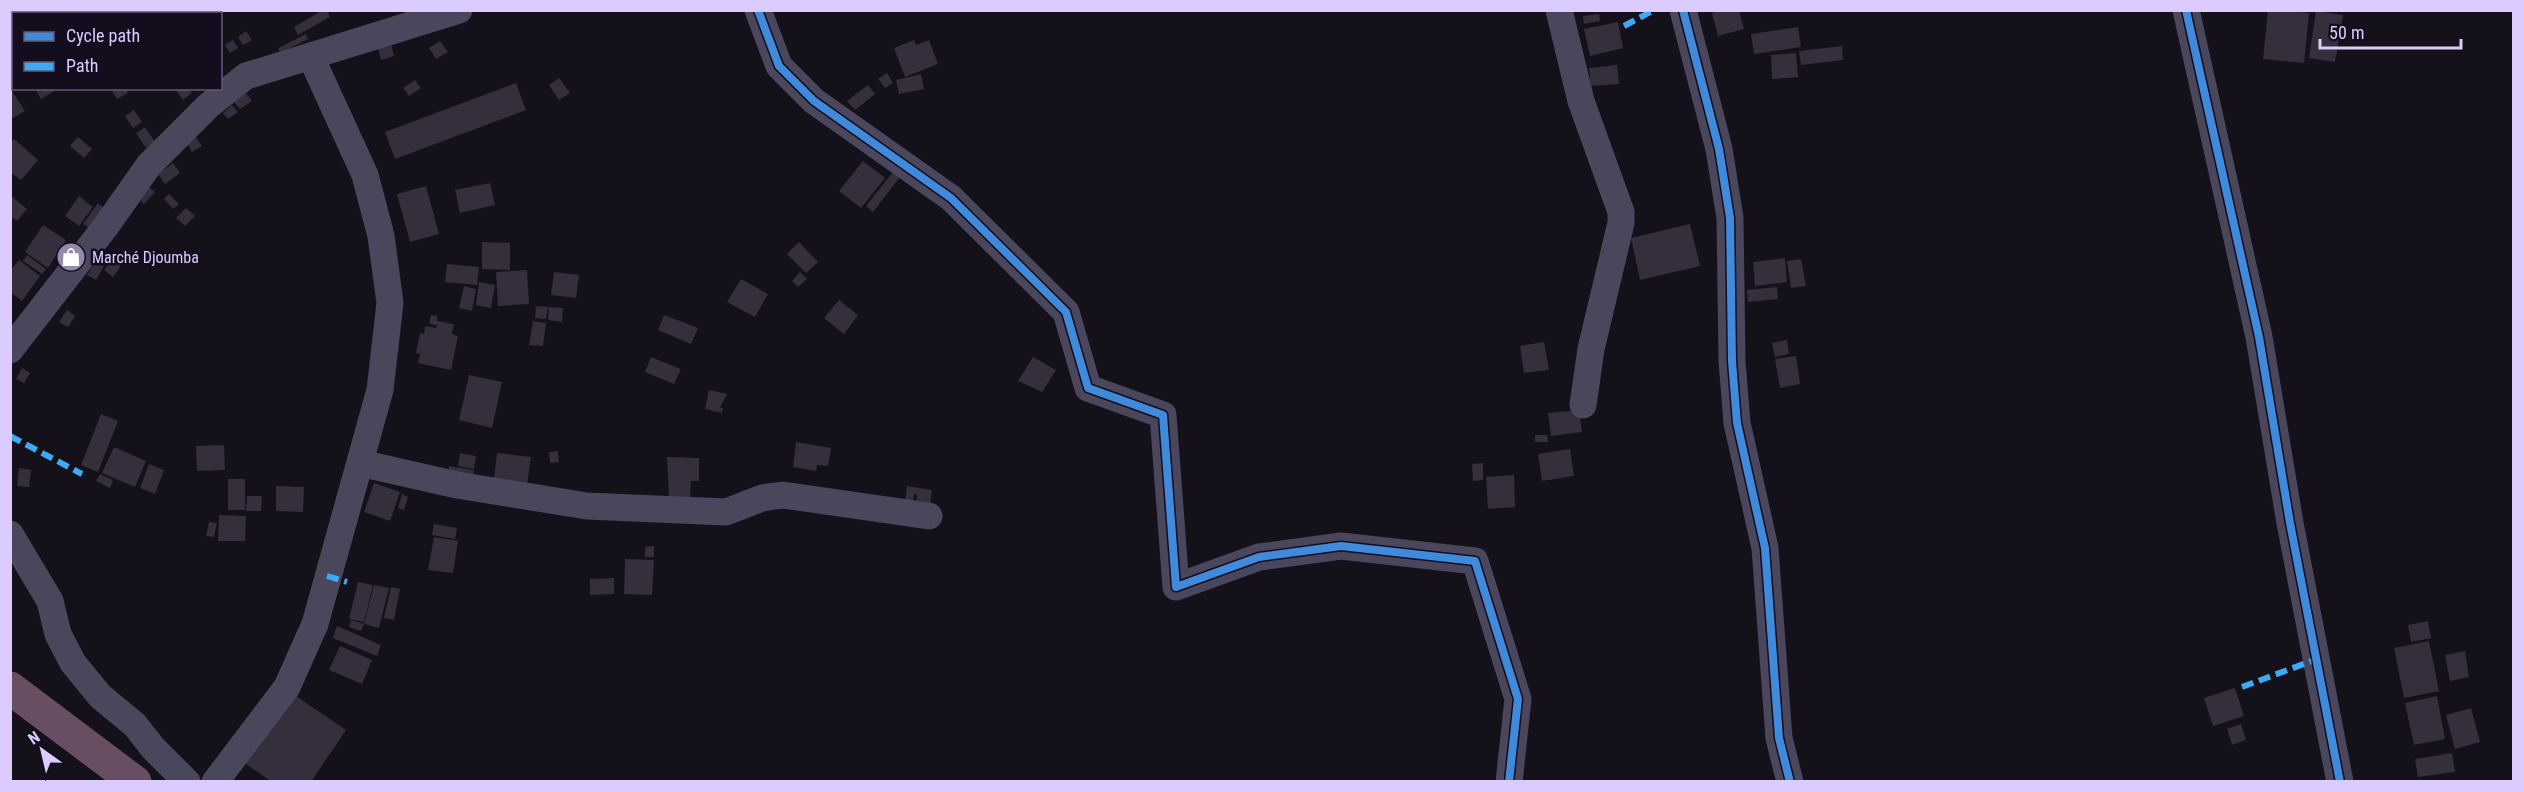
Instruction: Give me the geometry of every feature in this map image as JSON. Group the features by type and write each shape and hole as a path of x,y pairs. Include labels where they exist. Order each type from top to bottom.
{"highway":[{"path":"10,688 135,782"}],"street":[{"path":"10,350 106,226 148,165 200,115 246,76 459,10"},
{"path":"758,10 779,66 814,101 951,198 1066,312 1088,388 1163,416 1176,587 1259,557 1341,546 1475,561 1518,699 1509,782"},
{"path":"1559,10 1581,101 1621,212 1621,223 1592,348 1583,405"},
{"path":"1683,10 1719,148 1730,218 1732,361 1737,423 1765,548 1779,738 1790,782"},
{"path":"2186,10 2259,337 2290,523 2340,782"},
{"path":"215,782 288,687 315,624 380,390 390,303 381,236 365,175 311,57"},
{"path":"360,464 457,485 587,506 726,512 762,498 783,495 929,516"},
{"path":"10,534 50,602 58,634 73,663 100,696 135,725 153,748 187,782"}],"building":[{"path":"323,10 327,10 330,17 298,35 294,27"},
{"path":"1720,10 1739,10 1744,29 1718,36 1712,13"},
{"path":"2268,10 2309,13 2304,63 2263,59"},
{"path":"2316,11 2343,15 2335,62 2309,58"},
{"path":"1599,14 1600,21 1584,24 1583,16"},
{"path":"1618,22 1623,48 1590,56 1584,29"},
{"path":"1798,27 1801,47 1754,54 1751,34"},
{"path":"246,31 252,40 243,45 238,37"},
{"path":"306,34 308,39 280,53 278,48"},
{"path":"233,40 238,48 230,53 225,45"},
{"path":"914,40 916,45 929,40 938,64 905,77 894,48"},
{"path":"440,41 448,52 436,59 429,48"},
{"path":"391,44 394,56 381,60 378,48"},
{"path":"1842,46 1843,60 1801,65 1799,51"},
{"path":"1796,53 1798,77 1772,79 1771,55"},
{"path":"1617,65 1619,84 1591,86 1589,68"},
{"path":"887,73 893,83 885,88 878,79"},
{"path":"921,74 924,89 899,94 896,80"},
{"path":"559,78 570,93 559,100 549,85"},
{"path":"415,80 421,88 409,96 403,88"},
{"path":"516,83 526,110 395,159 385,132"},
{"path":"868,85 875,94 855,110 847,101"},
{"path":"10,88 25,111 10,120"},
{"path":"36,90 56,90 41,99"},
{"path":"127,90 128,93 117,99 112,91"},
{"path":"176,90 190,90 192,93 183,100"},
{"path":"246,93 252,101 240,109 234,102"},
{"path":"232,105 238,112 228,119 223,113"},
{"path":"134,110 142,122 133,128 125,116"},
{"path":"145,127 155,142 146,148 136,133"},
{"path":"78,137 92,149 84,158 70,146"},
{"path":"196,137 202,146 192,152 187,143"},
{"path":"14,139 38,160 21,180 10,172 10,143"},
{"path":"863,161 885,178 861,208 839,191"},
{"path":"173,163 180,173 165,184 158,174"},
{"path":"893,172 900,177 873,212 866,206"},
{"path":"490,183 495,205 460,213 455,190"},
{"path":"148,186 155,192 144,204 137,197"},
{"path":"426,186 439,234 410,242 397,194"},
{"path":"169,194 179,204 173,209 164,199"},
{"path":"10,195 27,209 17,221 10,216"},
{"path":"79,196 93,207 79,226 65,216"},
{"path":"98,203 109,212 95,232 83,224"},
{"path":"186,208 195,216 185,226 176,218"},
{"path":"1690,224 1700,266 1640,280 1631,238"},
{"path":"43,225 66,240 48,268 25,252"},
{"path":"482,242 510,243 510,270 482,269"},
{"path":"799,242 818,262 806,273 787,254"},
{"path":"27,255 46,269 42,274 23,261"},
{"path":"1785,258 1787,282 1755,286 1753,262"},
{"path":"1801,259 1806,286 1791,288 1787,261"},
{"path":"19,260 40,276 22,301 10,292 10,271"},
{"path":"112,260 121,266 113,277 104,270"},
{"path":"96,261 104,266 96,280 87,275"},
{"path":"447,264 479,267 477,285 445,282"},
{"path":"527,270 529,304 498,306 496,272"},
{"path":"554,272 579,275 576,298 551,295"},
{"path":"800,272 807,279 798,287 792,281"},
{"path":"741,279 768,294 755,317 727,302"},
{"path":"479,282 495,285 491,308 476,305"},
{"path":"464,286 476,289 472,311 459,308"},
{"path":"1777,287 1778,299 1748,302 1747,290"},
{"path":"839,300 858,315 844,334 824,318"},
{"path":"536,306 548,307 546,319 535,318"},
{"path":"549,307 563,308 562,322 548,320"},
{"path":"67,310 75,316 68,327 59,322"},
{"path":"431,315 437,316 437,321 454,324 452,334 458,336 451,370 418,363 420,354 416,353 420,333 424,334 425,326 436,328 437,325 429,324"},
{"path":"664,315 698,328 691,344 658,330"},
{"path":"533,321 546,323 543,346 529,345"},
{"path":"1787,340 1789,354 1775,357 1772,343"},
{"path":"1544,342 1549,370 1524,373 1520,346"},
{"path":"1796,356 1800,384 1780,388 1775,359"},
{"path":"651,357 681,369 674,384 645,372"},
{"path":"1033,357 1056,370 1042,392 1018,381"},
{"path":"22,368 30,373 24,383 16,379"},
{"path":"469,375 502,382 492,428 459,420"},
{"path":"709,390 727,394 720,408 723,408 722,413 705,409"},
{"path":"1579,410 1582,432 1551,436 1548,413"},
{"path":"101,414 118,421 98,472 81,465"},
{"path":"1535,435 1547,435 1548,442 1535,442"},
{"path":"796,442 831,448 828,466 817,465 816,471 793,467"},
{"path":"224,445 225,470 197,471 196,446"},
{"path":"114,447 146,461 135,487 102,473"},
{"path":"1570,449 1574,476 1542,481 1538,454"},
{"path":"558,451 559,462 550,463 549,452"},
{"path":"460,453 476,456 474,469 458,466"},
{"path":"497,453 531,457 526,492 493,488"},
{"path":"667,457 699,458 699,481 691,481 690,498 669,498"},
{"path":"1483,463 1483,480 1473,481 1472,464"},
{"path":"149,464 164,470 155,494 140,488"},
{"path":"449,466 474,470 472,486 447,482"},
{"path":"19,468 31,470 29,487 17,486"},
{"path":"100,474 113,480 110,488 96,481"},
{"path":"1514,475 1515,507 1488,509 1486,477"},
{"path":"228,479 245,479 245,510 228,510"},
{"path":"374,483 400,492 390,521 364,512"},
{"path":"276,486 304,487 303,512 276,511"},
{"path":"907,486 932,490 930,505 916,504 917,495 914,494 913,503 905,502"},
{"path":"402,494 408,497 404,510 398,508"},
{"path":"247,496 262,496 261,511 246,511"},
{"path":"219,515 246,516 245,541 218,541"},
{"path":"209,522 217,523 214,537 206,536"},
{"path":"434,524 457,528 455,539 432,535"},
{"path":"434,537 458,541 453,573 428,570"},
{"path":"654,546 654,557 645,557 645,547"},
{"path":"625,559 654,560 652,595 624,594"},
{"path":"614,578 614,594 590,595 590,579"},
{"path":"358,582 373,585 364,622 349,619"},
{"path":"374,585 389,588 379,628 364,624"},
{"path":"391,587 400,589 394,620 384,618"},
{"path":"351,620 364,624 361,631 349,627"},
{"path":"2428,621 2431,638 2411,642 2408,625"},
{"path":"337,626 381,645 377,656 333,638"},
{"path":"2429,641 2439,691 2404,698 2394,648"},
{"path":"340,646 372,660 362,684 329,670"},
{"path":"2465,651 2469,677 2450,681 2445,655"},
{"path":"2235,688 2244,716 2213,726 2204,698"},
{"path":"290,692 346,730 311,782 272,782 243,762"},
{"path":"2437,696 2445,739 2414,745 2405,703"},
{"path":"2471,708 2480,742 2455,749 2446,715"},
{"path":"2241,724 2246,740 2232,745 2227,729"},
{"path":"2452,753 2455,772 2418,777 2415,759"}],"marked path":[{"path":"1624,26 1654,10"},
{"path":"10,436 82,474"},
{"path":"327,576 347,582"},
{"path":"2242,687 2317,659"}],"cycle path":[{"path":"758,10 779,66 814,101 951,198 1066,312 1088,388 1163,415 1176,587 1259,557 1341,546 1475,561 1518,699 1509,782"},
{"path":"1683,10 1719,149 1730,218 1732,361 1737,423 1765,548 1779,738 1790,782"},
{"path":"2186,10 2259,337 2290,523 2340,782"}],"place":[{"name":"Marché Djoumba","path":"71,257"}]}
